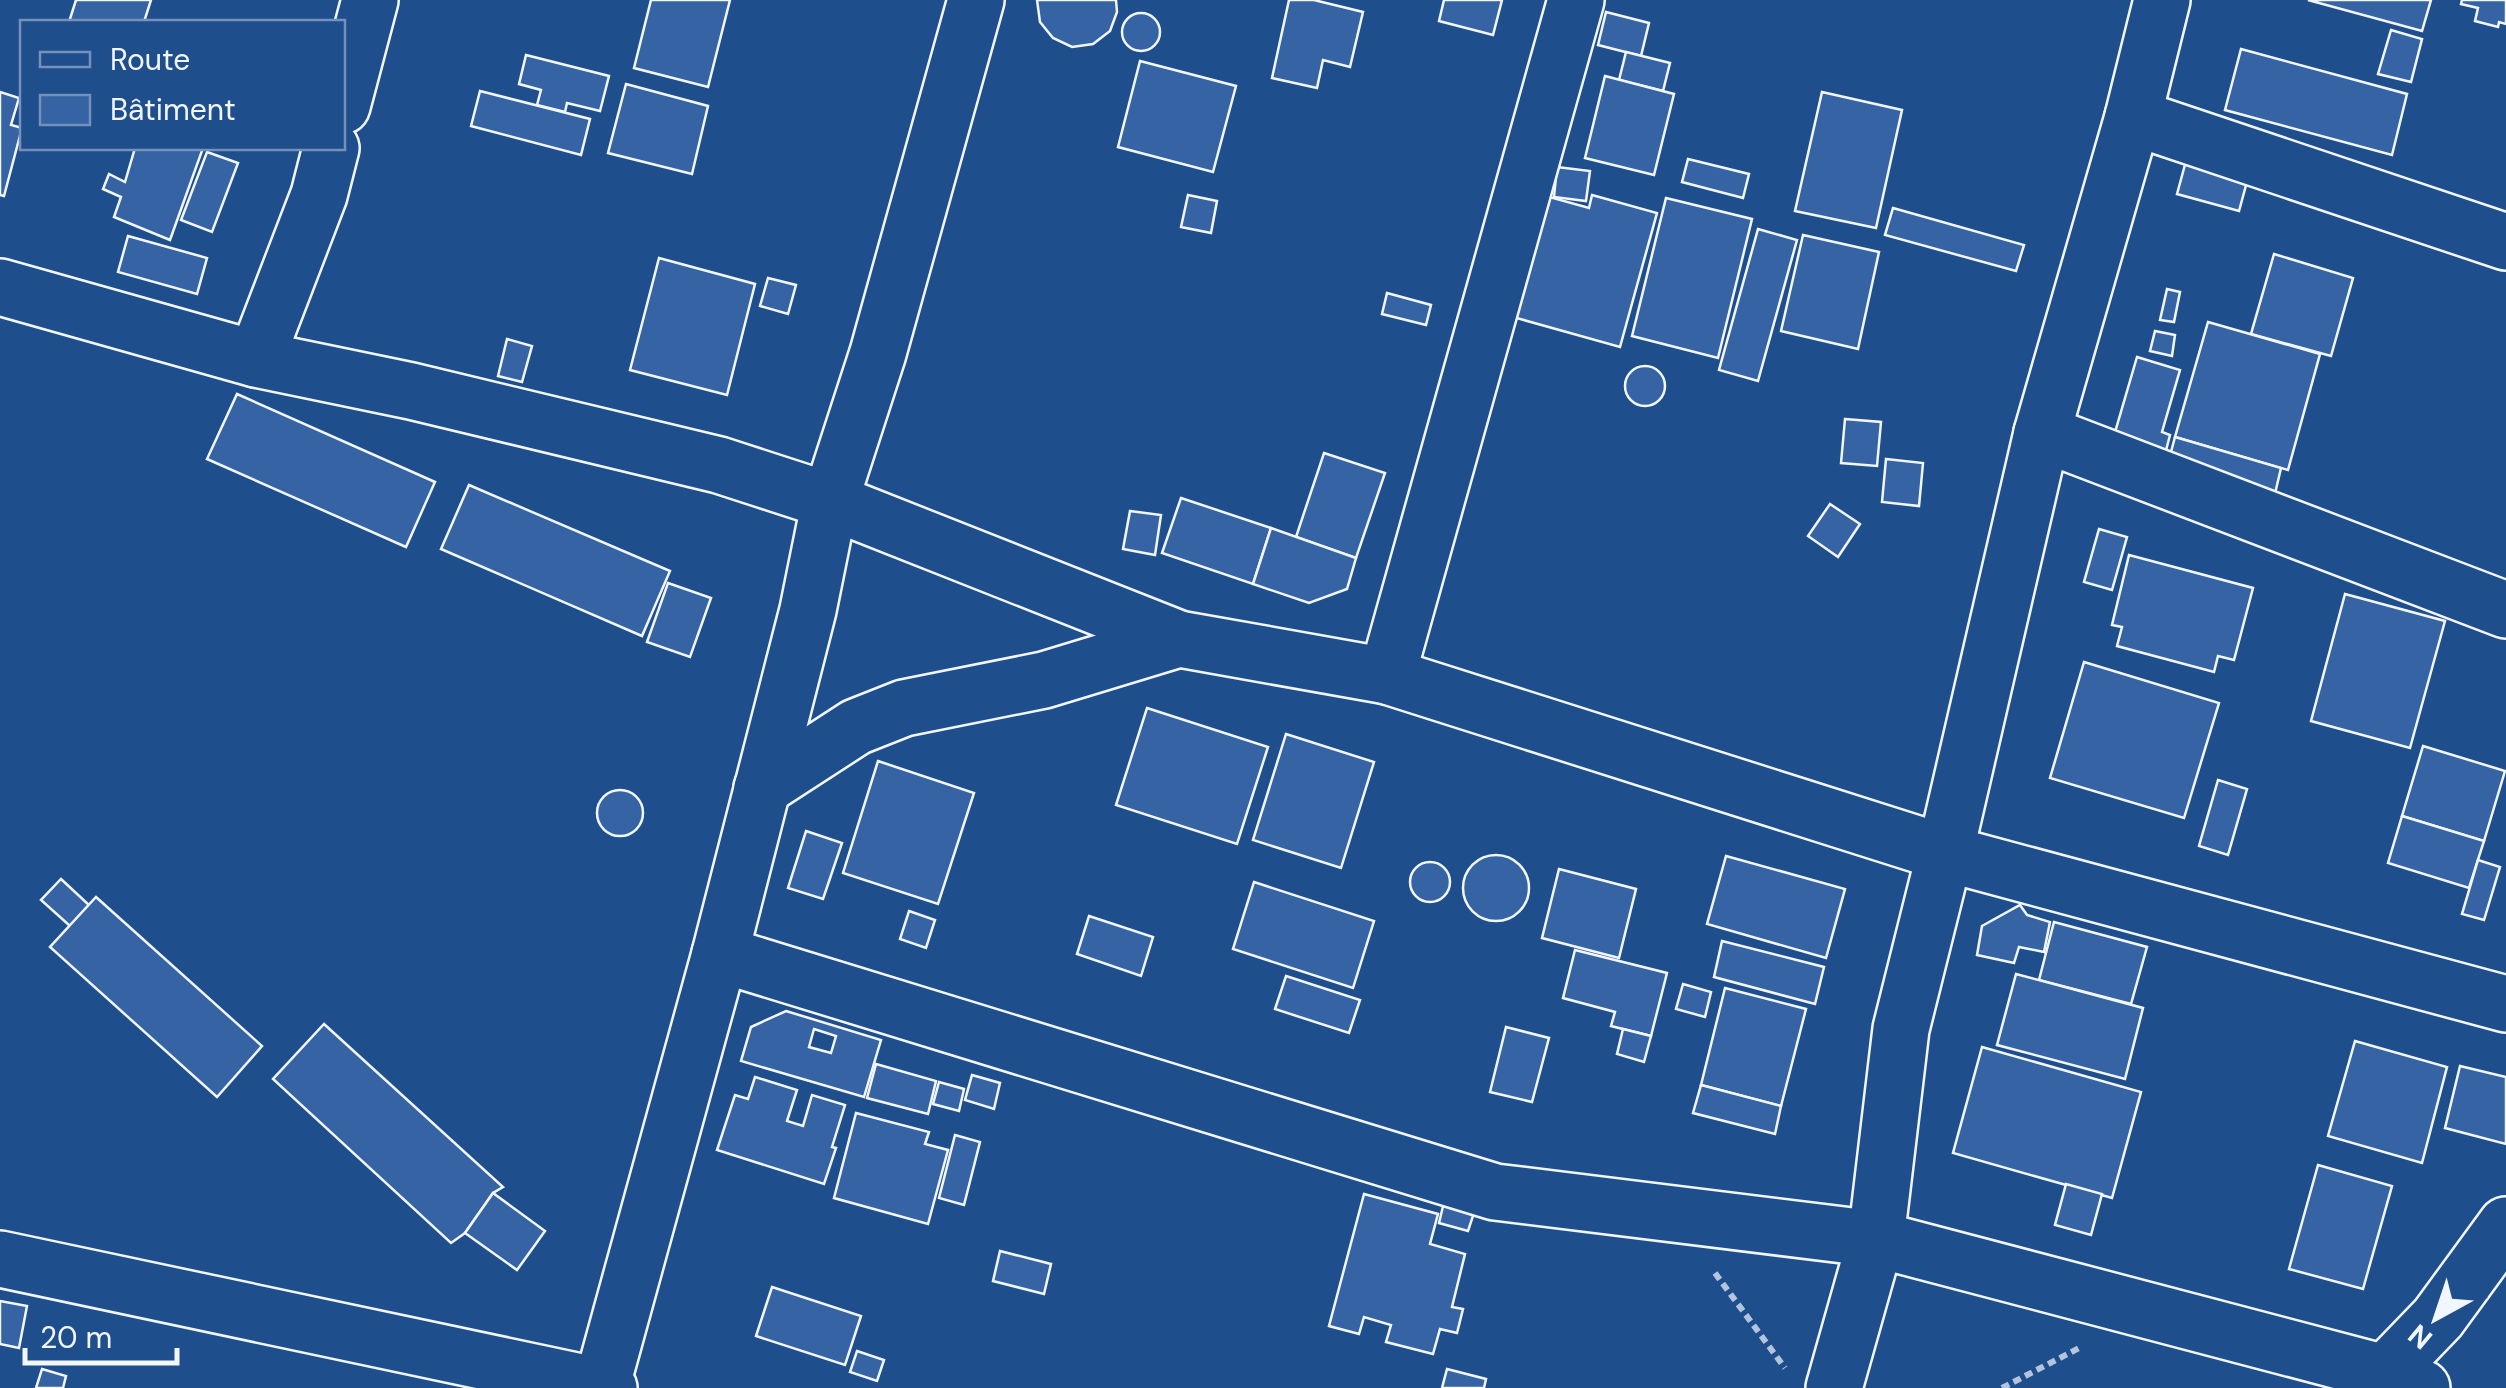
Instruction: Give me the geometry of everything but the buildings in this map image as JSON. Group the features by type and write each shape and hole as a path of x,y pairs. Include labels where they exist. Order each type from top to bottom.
{"street":[{"path":"345,95 370,0"},
{"path":"0,1259 604,1387 808,610 830,501 878,353 976,0"},
{"path":"1388,676 1576,0"},
{"path":"1810,1379 1876,1239 1901,1029 2042,433 2134,117 2162,0"},
{"path":"2134,117 2506,242"},
{"path":"256,359 319,196 331,150"},
{"path":"0,288 256,359 410,391 719,465 830,501 1179,640 1388,676 1945,854 2506,1004"},
{"path":"2042,433 2506,610"},
{"path":"762,788 856,727 904,708 1044,680 1179,640"},
{"path":"720,954 1495,1192 1876,1239 2404,1380 2438,1318 2506,1224"}],"path":[{"path":"1672,1214 1810,1379"}]}
